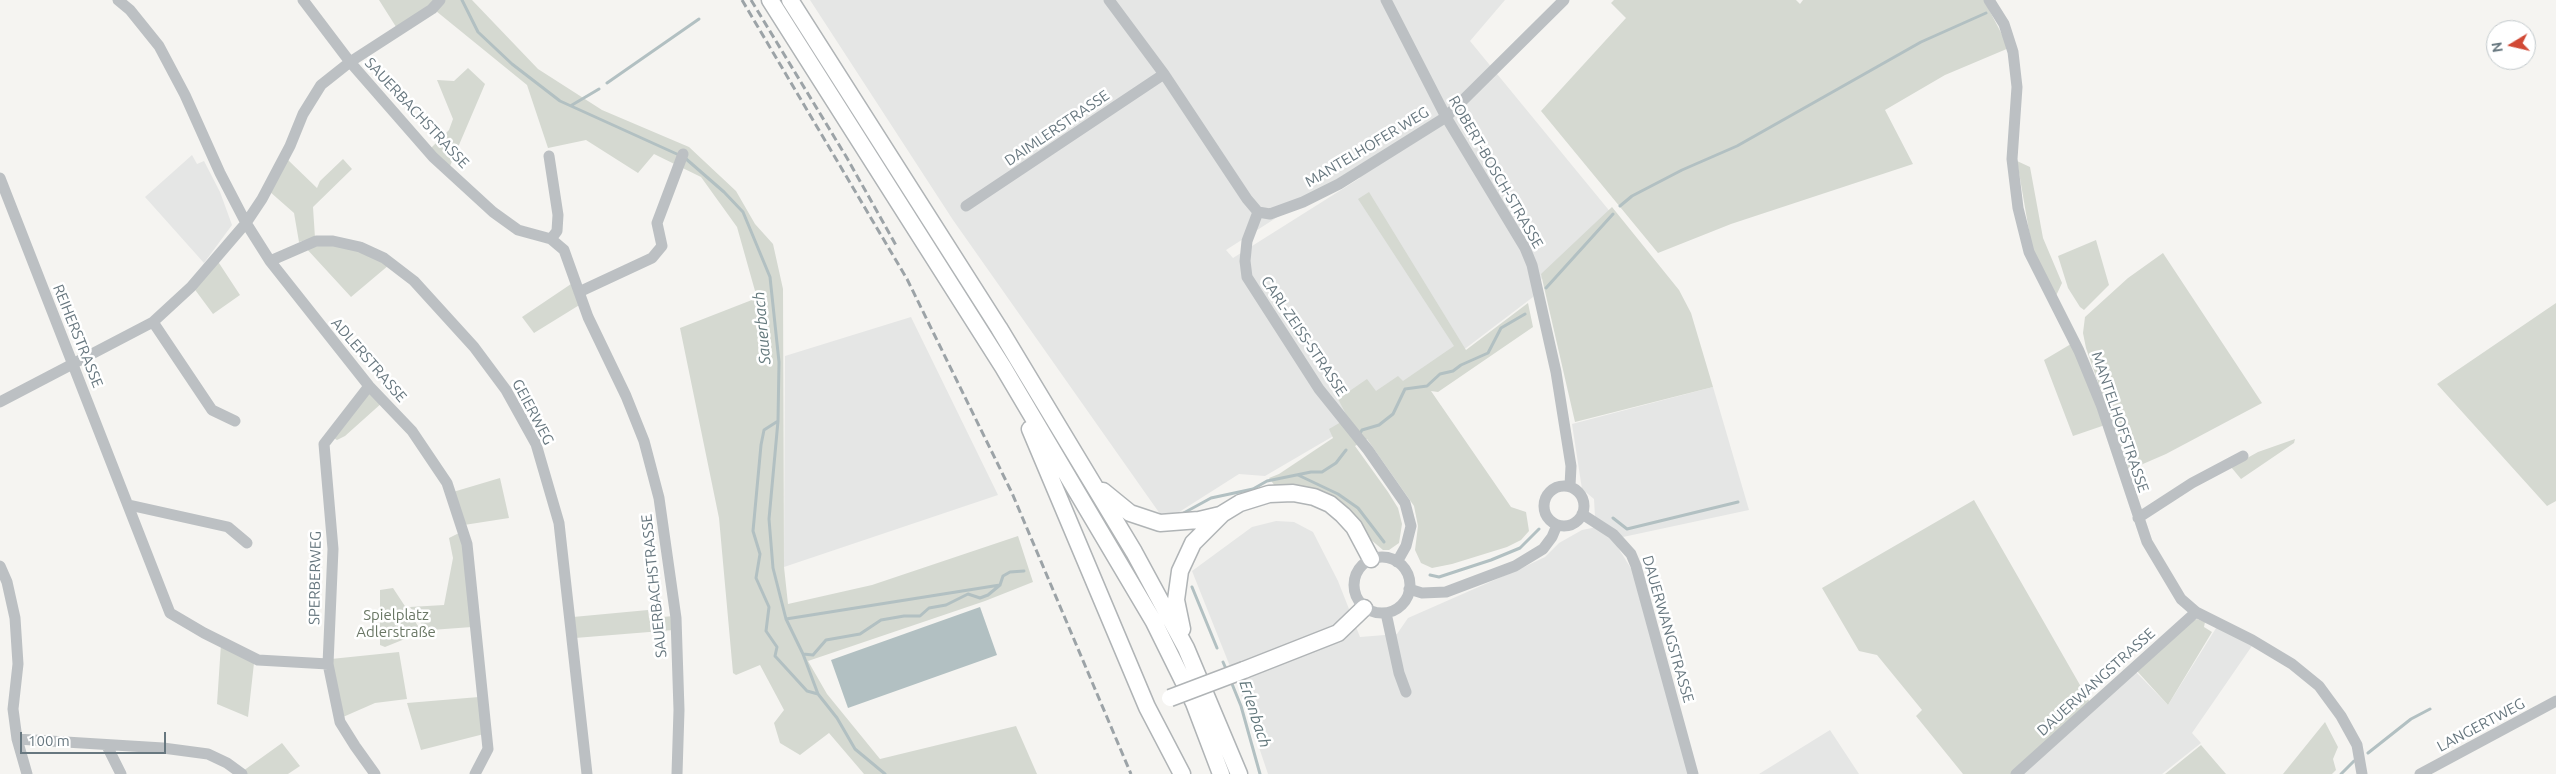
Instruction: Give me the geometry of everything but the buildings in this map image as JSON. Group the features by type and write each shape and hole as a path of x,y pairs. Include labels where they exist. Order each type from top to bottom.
{"highway":[{"path":"770,0 1004,368 1154,622 1194,703 1221,774"},
{"path":"790,0 998,328 1134,552 1186,648 1239,774"},
{"path":"1004,368 1148,707 1182,774"},
{"path":"1078,461 1109,498 1130,513 1148,520 1176,523 1222,514"},
{"path":"1186,648 1176,600 1180,571 1193,543 1222,514 1240,503 1269,494 1293,493 1314,497 1330,504 1344,516 1358,534 1371,559"},
{"path":"1148,707 1338,632 1364,608"}],"street":[{"name":"ADLERSTRASSE","path":"118,0 130,10 159,46 185,95 220,173 246,223 270,261 369,386 412,430 447,483 467,544 488,749 475,774"},
{"name":"SAUERBACHSTRASSE","path":"304,0 350,62 433,158 493,212 518,230 551,238 564,250 588,317 626,396 644,441 659,498 676,618 679,710 677,774"},
{"path":"0,402 153,322 191,287 246,223 262,199 290,146 303,114 321,85 350,62 432,9 440,0"},
{"path":"1109,0 1164,74 1247,199 1258,212"},
{"name":"ROBERT-BOSCH-STRASSE","path":"1386,0 1446,117 1514,228 1532,265 1556,372 1571,466 1570,486"},
{"name":"MANTELHOFER WEG","path":"1258,212 1270,214 1303,202 1339,184 1446,117 1564,0"},
{"name":"MANTELHOFSTRASSE","path":"1989,0 2004,24 2013,52 2017,87 2012,159 2018,208 2029,252 2079,351 2102,406 2147,542 2181,599 2196,612 2252,640 2292,664 2319,686 2341,716 2357,745 2362,774"},
{"name":"DAIMLERSTRASSE","path":"966,206 1164,74"},
{"path":"549,156 558,215 557,232 551,238"},
{"path":"580,292 652,258 662,246 657,223 681,158"},
{"name":"REIHERSTRASSE","path":"0,178 170,613 204,633 258,660 328,664"},
{"name":"CARL-ZEISS-STRASSE","path":"1258,212 1246,241 1245,261 1247,277 1319,389 1368,450 1405,503 1411,526 1406,546 1397,562"},
{"name":"GEIERWEG","path":"270,261 316,241 333,241 360,246 384,258 414,281 474,347 506,390 536,444 559,523 586,774"},
{"path":"153,322 212,410 235,421"},
{"name":"SPERBERWEG","path":"369,386 324,444 333,549 328,664 340,722 354,746 375,774"},
{"path":"2138,518 2192,483 2243,456"},
{"path":"1570,486 1582,498 1582,514 1574,523 1557,525 1546,516 1544,502 1550,490 1556,487 1570,486"},
{"path":"129,505 228,527 247,543"},
{"name":"DAUERWANGSTRASSE","path":"1582,514 1613,534 1631,554 1636,566 1693,774"},
{"path":"1409,589 1422,593 1446,592 1514,566 1543,549 1552,537 1557,525"},
{"path":"1380,557 1397,562 1407,574 1409,589 1402,605 1386,613 1371,612 1364,608 1358,601 1354,584 1359,568 1371,559 1380,557"},
{"path":"0,566 7,582 15,618 18,664 13,693 13,709 17,739 27,774"},
{"name":"DAUERWANGSTRASSE","path":"2016,774 2196,612"},
{"path":"1386,613 1399,673 1406,692"},
{"name":"LANGERTWEG","path":"2420,774 2556,701"},
{"path":"17,739 106,746 163,748 208,754 228,763 242,774"},
{"path":"106,746 121,774"}],"shaded area":[{"path":"810,0 1505,0 1470,41 1612,214 1543,276 1533,297 1466,348 1330,438 1265,476 1239,474 1165,521 953,220","holes":["1354,168 1360,178 1233,258 1226,250"]},
{"path":"192,155 197,164 204,161 220,192 232,225 204,263 145,197"},
{"path":"911,317 998,495 784,567 785,356"},
{"path":"1713,387 1749,510 1623,537 1595,517 1594,499 1582,489 1572,424"},
{"path":"1276,521 1294,522 1313,532 1338,581 1360,637 1397,634 1408,618 1545,557 1559,543 1582,530 1597,527 1612,538 1632,570 1688,774 1268,774 1241,694 1192,571 1252,527"},
{"path":"980,607 997,655 848,708 831,660"},
{"path":"2218,625 2254,643 2192,733 2201,743 2162,774 2020,774 2136,672 2168,705"},
{"path":"1830,730 1859,774 1759,774"}],"green space":[{"path":"379,0 435,0 398,30"},
{"path":"442,0 472,0 538,69 602,110 689,147 736,191 755,224 773,244 783,289 784,567 788,604 872,585 1018,536 1033,582 985,601 808,661 827,694 880,759 1016,726 1037,774 864,774 829,733 800,755 780,743 774,723 784,710 760,665 736,675 733,673 719,518 680,328 757,298 737,227 701,177 654,154 638,173 586,140 548,148 527,85 436,11"},
{"path":"1614,0 1796,0 1800,4 1803,0 1984,0 2009,48 1945,75 1885,110 1913,164 1731,224 1658,253 1541,111 1626,18 1611,3"},
{"path":"468,68 485,84 450,166 430,149 449,130 453,119 437,80 454,81"},
{"path":"343,159 352,169 313,207 315,238 299,242 294,213 269,191 288,160 317,188 320,181"},
{"path":"2017,161 2030,167 2043,238 2062,283 2055,298 2033,254"},
{"path":"1369,192 1466,350 1528,303 1533,327 1438,392 1431,391 1511,507 1526,512 1529,531 1521,540 1507,547 1452,564 1432,568 1421,563 1415,550 1418,526 1414,506 1367,439 1355,446 1398,508 1402,524 1399,543 1389,550 1383,550 1370,539 1352,513 1340,503 1275,486 1269,478 1279,474 1333,438 1329,429 1348,418 1338,399 1367,379 1376,391 1398,376 1403,381 1454,346 1358,199"},
{"path":"1612,207 1679,290 1691,313 1713,387 1575,422 1541,274"},
{"path":"2096,240 2109,285 2084,310 2068,288 2058,256"},
{"path":"317,243 359,249 389,265 351,297 305,247"},
{"path":"2163,253 2262,403 2166,454 2129,470 2086,348 2083,333 2085,317 2128,278"},
{"path":"217,260 240,295 213,314 193,287"},
{"path":"574,282 581,304 534,333 522,317"},
{"path":"2556,303 2556,501 2547,506 2437,384"},
{"path":"2071,344 2105,425 2073,436 2044,360"},
{"path":"369,388 383,402 345,436 337,440 332,437"},
{"path":"2295,439 2294,443 2241,479 2231,467 2258,452"},
{"path":"500,478 509,518 464,525 453,492"},
{"path":"1974,500 2092,706 2016,774 1963,774 1916,716 1922,710 1877,655 1859,651 1822,588"},
{"path":"461,532 472,627 431,630 423,626 410,607 444,605 453,558 449,538"},
{"name":"Spielplatz Adlerstraße","path":"393,588 422,632 385,647 380,645 380,590"},
{"path":"648,610 649,618 674,616 674,630 575,638 573,617"},
{"path":"2197,619 2205,622 2204,627 2212,632 2168,705 2137,671 2188,623"},
{"path":"221,644 254,663 248,717 217,704"},
{"path":"399,652 407,699 375,703 343,717 331,659"},
{"path":"479,697 484,734 421,750 407,703"},
{"path":"2325,722 2338,747 2333,759 2336,770 2332,774 2283,774"},
{"path":"282,743 300,766 288,774 247,774 243,771"},
{"path":"2201,745 2226,774 2165,774 2180,762"}],"waterway":[{"name":"Sauerbach","path":"462,0 478,32 512,64 560,101 679,155"},
{"path":"1620,206 1632,196 1682,170 1737,146 1921,42 1986,13"},
{"path":"607,83 699,19"},
{"path":"572,105 599,89"},
{"name":"Sauerbach","path":"685,158 724,192 743,212 770,277 779,362 778,421 769,519 773,568 786,619 803,654 818,694 837,718 855,749 885,774"},
{"path":"1546,288 1613,214"},
{"path":"1359,435 1362,430 1379,425 1393,414 1405,389 1427,386 1440,374 1453,371 1461,365 1488,353 1501,328 1525,314"},
{"path":"778,421 764,430 761,445 753,531 760,554 756,578 769,607 766,631 777,647 775,656 807,691 818,694"},
{"path":"1180,515 1211,498 1253,489 1267,481 1311,472 1322,472 1336,463 1346,450"},
{"path":"1298,475 1338,494 1358,508 1384,542"},
{"path":"1613,518 1627,529 1738,502"},
{"path":"1430,575 1439,577 1491,560 1520,548 1539,529"},
{"name":"Erlenbach","path":"803,654 813,655 826,640 860,634 881,620 904,616 920,616 929,608 946,605 968,594 980,598 988,595 1000,585 1003,576 1010,572 1024,571"},
{"path":"786,619 1000,585"},
{"name":"Erlenbach","path":"1192,587 1217,648"},
{"name":"Erlenbach","path":"1223,662 1227,671"},
{"name":"Erlenbach","path":"1230,679 1241,706 1260,774"},
{"path":"2368,753 2411,719 2430,709"},
{"path":"2341,774 2354,761"}],"railway":[{"path":"742,0 907,279 1012,493 1131,774"},
{"path":"751,0 847,158 897,247"}]}
